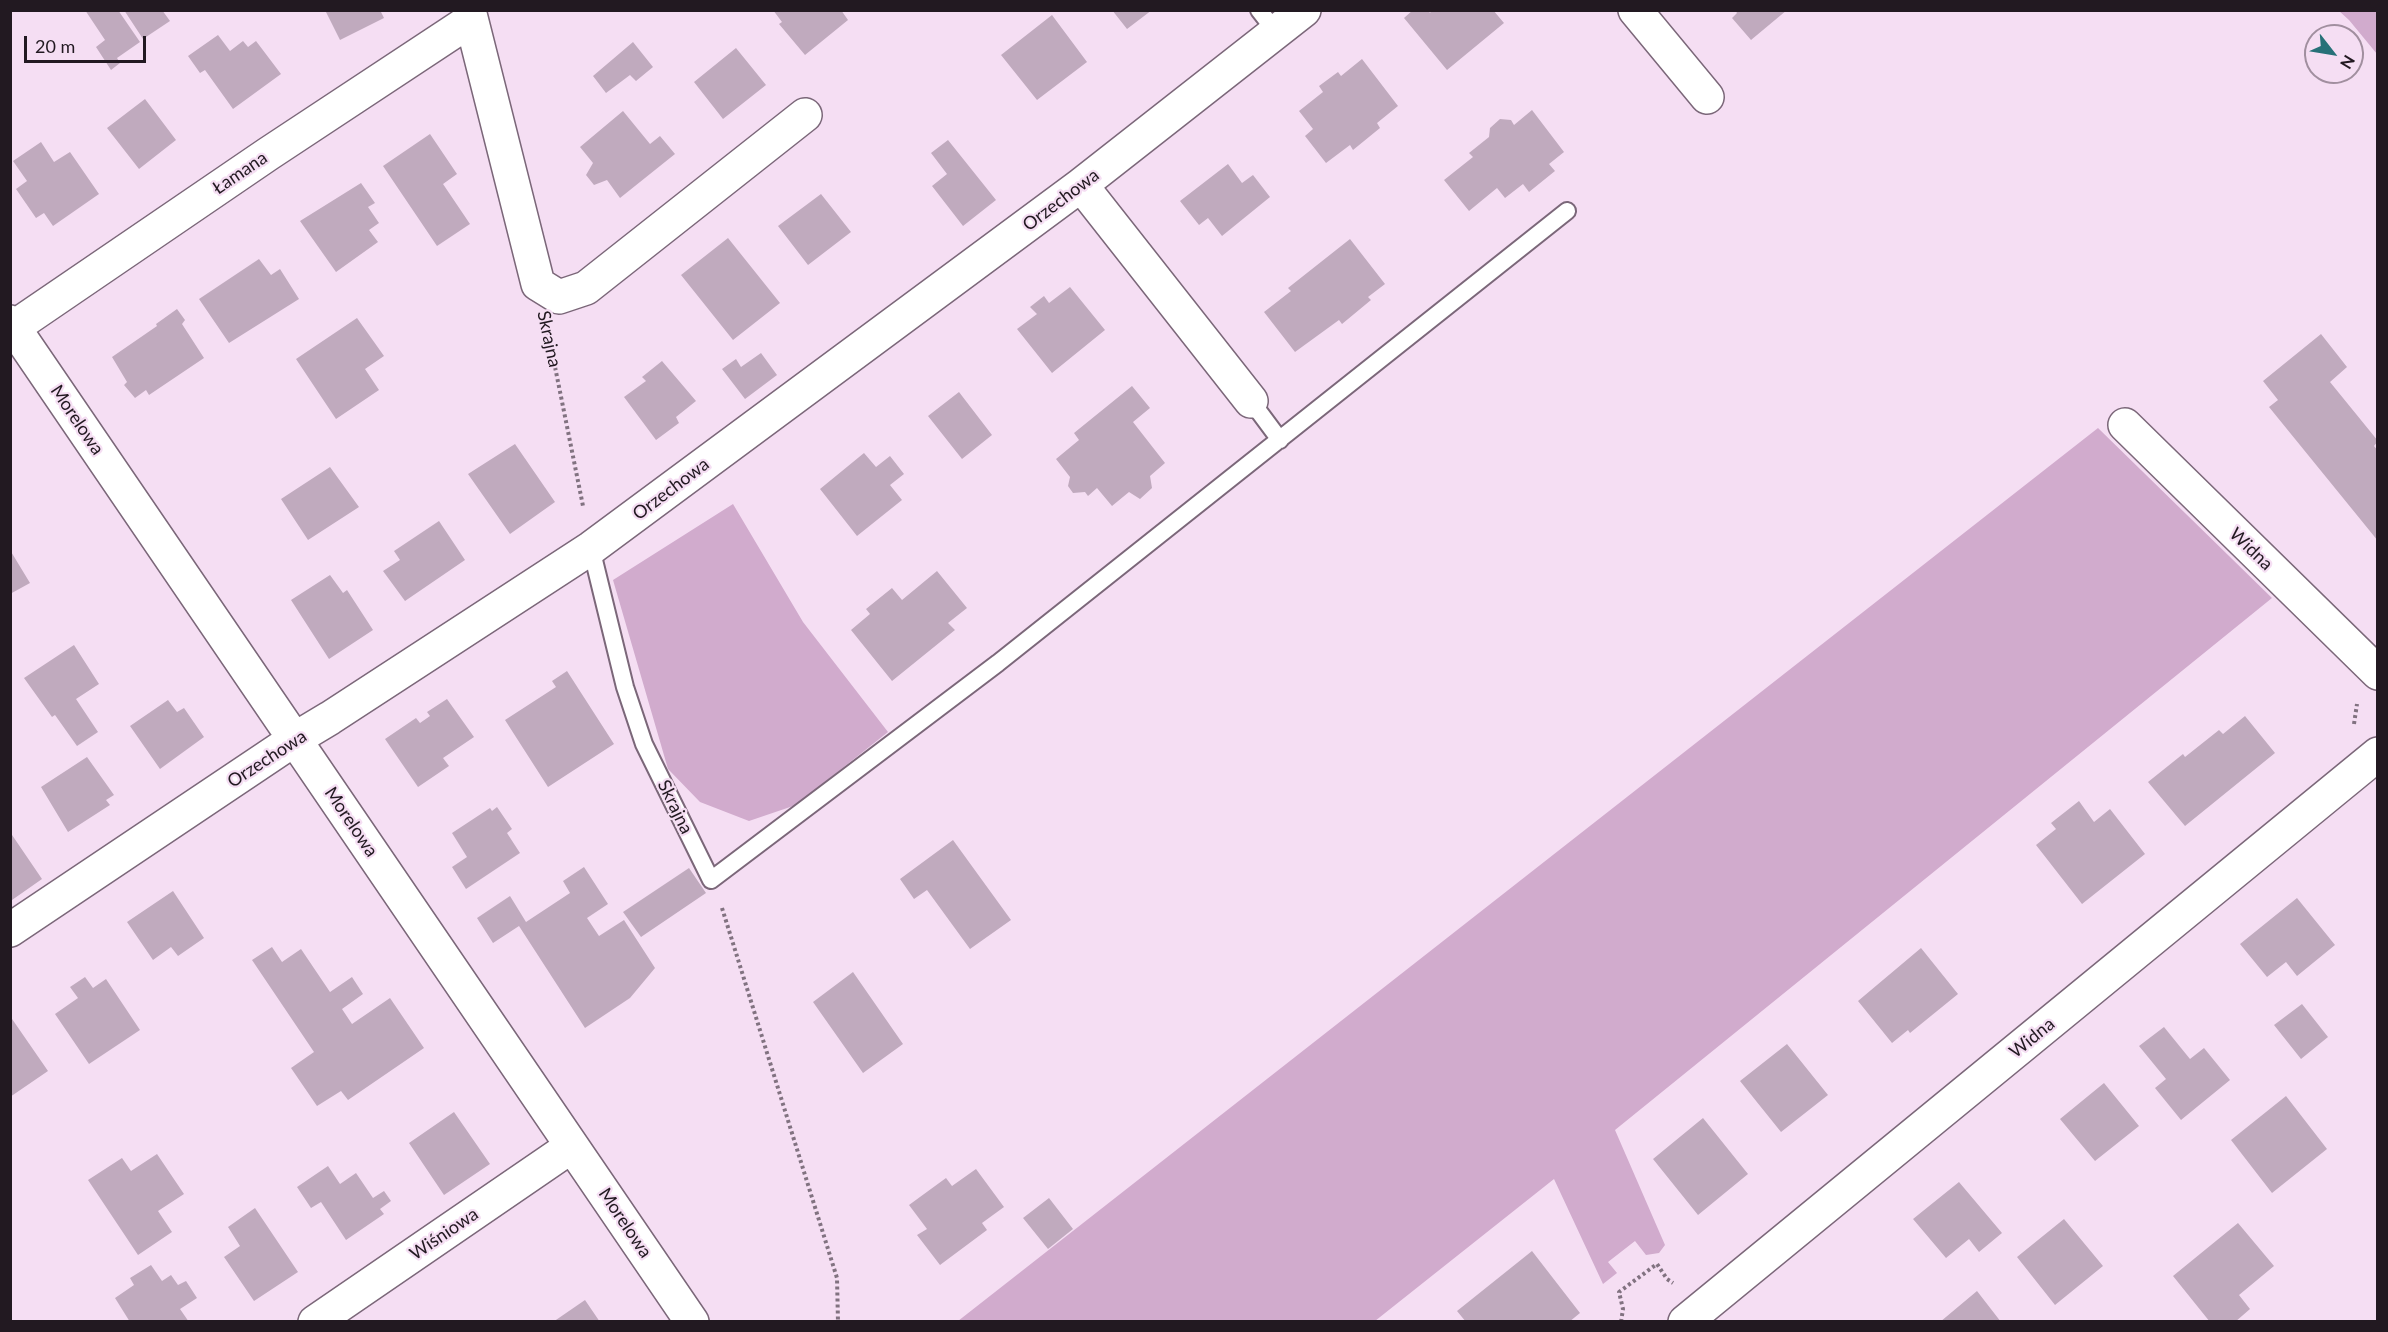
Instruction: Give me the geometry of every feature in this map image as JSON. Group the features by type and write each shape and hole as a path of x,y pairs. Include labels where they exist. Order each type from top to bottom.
{"street":[{"name":"Orzechowa","path":"10,930 295,739 591,548 1081,185 1268,22 1305,10"},
{"path":"1635,10 1707,97"},
{"path":"470,15 538,284"},
{"name":"Łamana","path":"12,327 470,15"},
{"name":"Skrajna","path":"538,284 559,297 586,288 805,115"},
{"path":"1081,185 1251,401"},
{"name":"Morelowa","path":"12,327 692,1322"},
{"name":"Widna","path":"2125,425 2378,673"},
{"name":"Widna","path":"1685,1322 2378,754"},
{"name":"Wiśniowa","path":"315,1322 572,1146"}],"lane":[{"path":"711,880 998,663 1567,211"},
{"path":"1251,401 1280,440"},
{"name":"Skrajna","path":"591,548 624,687 644,744 711,880"}],"path":[{"name":"Skrajna","path":"538,284 591,548"},
{"path":"711,880 837,1278 838,1322"}],"shaded area":[{"path":"2339,11 2377,11 2377,54 2364,38 2364,24 2352,24"},
{"path":"2098,428 2272,598 1615,1130 1665,1245 1659,1253 1646,1255 1635,1241 1608,1262 1617,1273 1603,1284 1554,1179 1375,1321 958,1321"},
{"path":"733,504 803,622 888,732 796,805 749,821 700,802 668,769 613,580"}],"building":[{"path":"85,10 118,10 140,42 117,58 120,63 111,70 96,47 105,40"},
{"path":"124,10 162,10 170,21 143,39"},
{"path":"325,10 380,10 384,18 340,40"},
{"path":"773,10 841,10 848,20 805,55 779,24 782,22"},
{"path":"1112,10 1152,10 1127,29"},
{"path":"1413,10 1428,10 1430,13 1432,10 1493,10 1504,23 1447,70 1404,18"},
{"path":"1735,10 1787,10 1751,40 1732,18 1737,13"},
{"path":"1052,15 1087,62 1037,100 1001,55"},
{"path":"218,35 230,51 243,41 248,47 256,41 281,74 233,109 205,70 200,73 188,56"},
{"path":"633,42 653,67 636,81 630,75 606,93 593,76"},
{"path":"736,48 766,85 723,119 694,82"},
{"path":"1362,59 1398,106 1377,123 1380,128 1353,150 1350,145 1326,163 1305,136 1313,129 1299,111 1323,92 1319,86 1338,72 1341,76"},
{"path":"145,99 176,140 139,169 107,128"},
{"path":"1532,110 1564,152 1549,164 1555,171 1529,192 1523,184 1505,198 1497,188 1469,211 1444,180 1473,157 1469,153 1489,137 1490,128 1500,119 1511,120 1514,125"},
{"path":"623,111 650,144 660,136 675,154 620,198 607,180 594,185 586,175 593,163 580,147"},
{"path":"430,134 457,174 443,184 470,224 437,246 383,166"},
{"path":"948,140 996,200 963,226 932,186 947,174 931,153"},
{"path":"41,142 54,162 70,152 99,194 53,226 44,213 36,218 16,189 27,181 13,161"},
{"path":"1228,164 1242,183 1253,175 1270,197 1222,236 1208,218 1199,225 1180,201"},
{"path":"361,183 375,203 368,207 379,223 369,230 378,242 336,272 300,221"},
{"path":"821,194 851,232 808,265 778,226"},
{"path":"728,238 780,303 733,340 681,275"},
{"path":"1350,239 1385,284 1368,297 1371,300 1342,324 1339,320 1295,352 1264,312 1291,291 1288,288"},
{"path":"259,259 271,275 280,269 299,299 229,343 199,299"},
{"path":"1070,287 1105,330 1052,373 1017,329 1037,314 1030,307 1044,296 1049,303"},
{"path":"177,309 185,320 182,324 204,358 149,395 146,390 135,398 124,385 127,382 112,357"},
{"path":"357,318 384,356 365,369 379,390 336,419 296,359"},
{"path":"2321,334 2347,367 2330,382 2378,441 2374,446 2378,451 2378,541 2269,407 2278,400 2263,381"},
{"path":"761,353 777,375 745,399 722,369 736,359 741,367"},
{"path":"662,361 696,401 676,417 679,423 656,440 624,397 646,381 642,377"},
{"path":"1132,386 1150,408 1133,422 1165,463 1150,476 1152,488 1140,499 1129,492 1112,506 1097,488 1088,496 1085,492 1073,493 1068,486 1070,477 1056,459 1079,440 1074,433"},
{"path":"959,392 992,435 962,459 928,416"},
{"path":"515,444 555,502 510,534 468,474"},
{"path":"864,453 876,467 890,456 904,474 890,485 902,500 857,536 820,489"},
{"path":"330,467 359,507 308,540 281,499"},
{"path":"439,521 465,560 405,601 383,571 400,560 394,551"},
{"path":"10,550 30,583 10,594"},
{"path":"937,571 967,608 948,623 955,630 892,681 851,630 870,614 866,609 892,588 902,600"},
{"path":"330,575 343,593 347,590 373,630 329,659 291,600"},
{"path":"74,645 99,684 76,699 98,732 77,746 55,715 52,717 24,678"},
{"path":"567,671 614,744 548,787 505,720 556,687 552,681"},
{"path":"447,699 474,737 443,758 449,766 418,787 385,739 416,718 420,723 430,716 427,712"},
{"path":"168,700 177,712 184,708 204,737 160,769 130,726"},
{"path":"2245,716 2275,753 2185,826 2148,782 2183,754 2185,757 2219,730 2223,734"},
{"path":"87,757 114,795 106,800 110,805 68,832 41,787"},
{"path":"2079,801 2094,822 2110,809 2145,854 2082,904 2036,845 2056,829 2051,823"},
{"path":"497,807 512,829 507,833 520,853 466,889 452,867 467,857 452,833 490,808 492,811"},
{"path":"10,832 42,879 12,900 10,899"},
{"path":"953,840 1011,920 970,949 927,890 914,899 900,879"},
{"path":"584,867 608,904 587,918 599,936 624,920 655,968 630,998 585,1028 519,926 493,943 477,918 510,896 526,922 570,893 563,881"},
{"path":"689,868 706,893 641,937 623,912"},
{"path":"173,891 204,938 178,956 171,947 153,960 127,922"},
{"path":"2297,898 2335,945 2297,976 2286,962 2267,977 2240,944"},
{"path":"272,947 282,962 301,949 330,992 352,977 363,994 342,1009 352,1024 390,998 424,1048 348,1100 341,1091 317,1106 291,1068 314,1052 252,960"},
{"path":"1921,948 1958,994 1910,1033 1908,1030 1892,1043 1858,1001"},
{"path":"853,972 903,1044 863,1073 813,1002"},
{"path":"85,977 93,988 106,979 140,1030 89,1064 55,1014 78,998 70,987"},
{"path":"2302,1004 2328,1037 2301,1059 2274,1025"},
{"path":"10,1016 48,1071 10,1097"},
{"path":"2164,1027 2190,1059 2204,1048 2230,1080 2181,1120 2155,1088 2166,1079 2139,1046"},
{"path":"1787,1044 1828,1095 1781,1132 1740,1081"},
{"path":"2104,1083 2139,1126 2095,1161 2060,1119"},
{"path":"2286,1096 2327,1149 2272,1193 2231,1140"},
{"path":"454,1112 490,1164 444,1195 409,1143"},
{"path":"1703,1118 1748,1174 1698,1215 1653,1159"},
{"path":"157,1154 184,1194 158,1211 172,1232 138,1255 88,1180 122,1158 131,1171"},
{"path":"328,1166 340,1184 356,1173 373,1198 384,1191 391,1201 380,1209 384,1214 346,1240 321,1202 311,1208 297,1187"},
{"path":"976,1169 1004,1207 982,1223 987,1230 940,1265 917,1235 927,1229 909,1205 946,1178 952,1186"},
{"path":"1959,1182 2002,1233 1979,1252 1969,1239 1946,1258 1913,1219"},
{"path":"1049,1198 1073,1229 1048,1249 1023,1218"},
{"path":"255,1208 298,1272 254,1301 224,1257 240,1246 228,1227"},
{"path":"2064,1219 2103,1266 2055,1305 2017,1257"},
{"path":"2238,1223 2274,1266 2239,1295 2250,1309 2235,1322 2210,1322 2173,1276"},
{"path":"1532,1251 1580,1313 1569,1322 1466,1322 1457,1311"},
{"path":"151,1265 162,1281 171,1275 178,1285 186,1281 197,1298 180,1309 189,1322 130,1322 115,1298 134,1285 130,1278"},
{"path":"1977,1291 2001,1322 1940,1322"},
{"path":"585,1300 600,1322 553,1322"}]}
